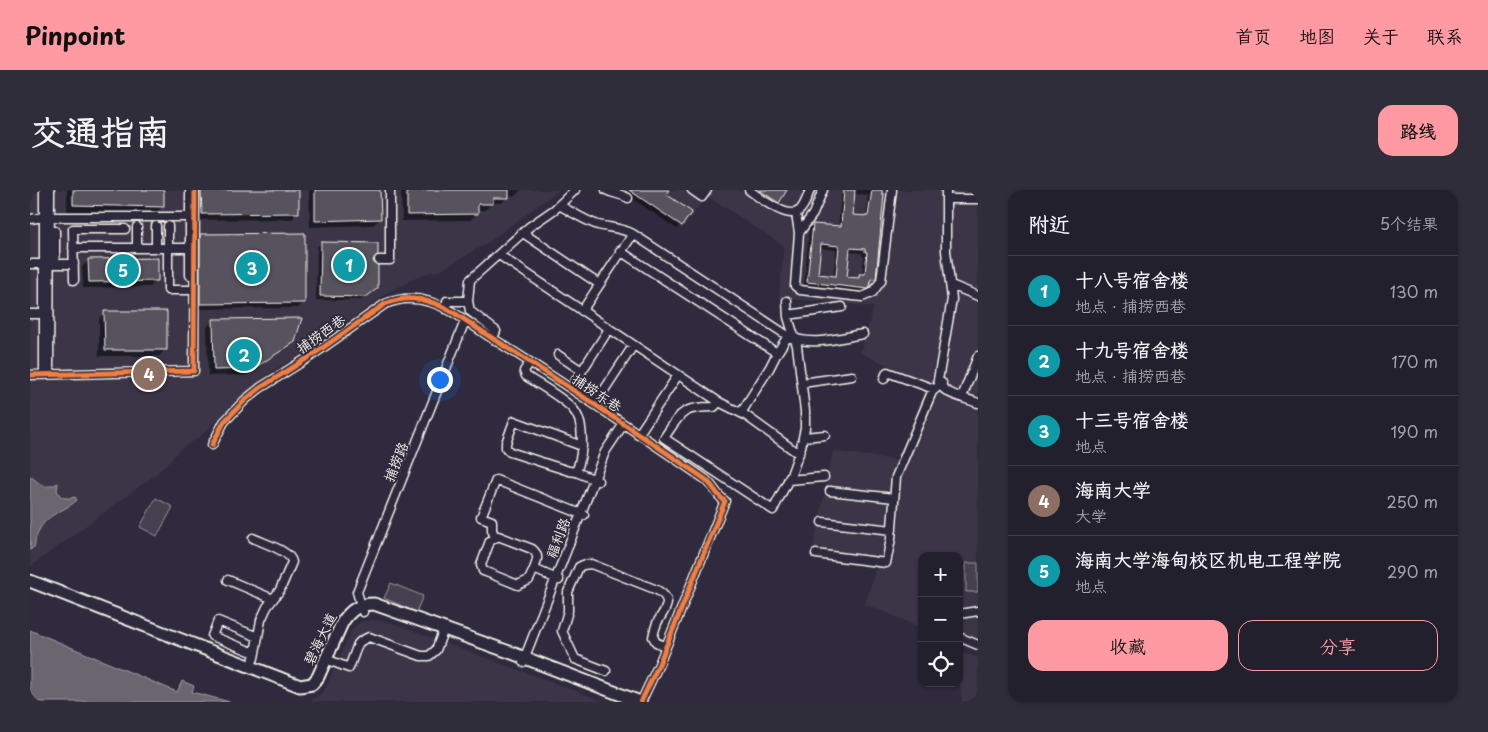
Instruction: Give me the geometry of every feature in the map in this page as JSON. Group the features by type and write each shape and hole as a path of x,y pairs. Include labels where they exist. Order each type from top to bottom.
{"main road":[{"name":"碧海大道","path":"30,581 300,686 312,684 320,674 345,618 351,612 362,609"},
{"name":"碧海大道","path":"30,587 302,692 310,692 316,688 331,661 348,623 362,609"},
{"path":"362,609 374,604 640,702"},
{"path":"362,609 385,613 525,661 626,702"}],"street":[{"path":"44,190 50,264"},
{"path":"47,219 50,190"},
{"path":"30,370 47,372 191,369 192,219 190,190"},
{"path":"192,219 195,190"},
{"path":"385,260 389,190"},
{"path":"493,338 496,331 470,311 468,301 470,280 522,233 559,205 575,190"},
{"path":"606,190 610,193 619,193 628,198"},
{"path":"692,190 702,197 708,190"},
{"path":"749,190 783,212 796,213 804,205 810,190"},
{"path":"799,233 813,214 823,190"},
{"path":"796,213 799,233 794,283 797,288 800,290 862,297 872,293 881,282 892,190"},
{"path":"816,554 886,563 892,530 897,474 939,386 938,376 951,309 953,288 946,251 947,190"},
{"path":"947,199 978,199"},
{"path":"559,205 580,218 596,224 626,230 796,340 816,342 863,334"},
{"path":"32,219 192,219"},
{"path":"156,226 156,248"},
{"path":"168,226 168,290 192,290"},
{"path":"137,227 137,248"},
{"path":"74,280 73,229 125,229"},
{"path":"47,372 47,314 50,264 56,231"},
{"path":"522,233 599,284"},
{"path":"582,311 633,234"},
{"path":"73,248 192,248"},
{"path":"620,251 777,354"},
{"path":"499,255 633,346 719,402 741,413 799,454"},
{"path":"30,264 74,264"},
{"path":"953,288 978,298"},
{"name":"捕捞西巷","path":"212,445 224,422 245,400 260,388 393,300 410,298 430,302 465,321"},
{"path":"446,309 447,301 468,301"},
{"path":"665,439 773,510 799,454 806,423 796,340 788,315 786,301"},
{"path":"788,315 842,307"},
{"path":"30,314 47,314"},
{"name":"捕捞东巷","path":"465,321 596,402 625,426 714,486 718,496 725,501 669,636"},
{"name":"捕捞路","path":"362,609 358,592 465,321"},
{"path":"609,330 576,380 596,402 633,346"},
{"path":"741,413 788,336"},
{"path":"558,355 582,371"},
{"path":"963,395 978,356"},
{"path":"530,362 524,371 526,376 566,403 576,414 581,430 582,446 576,472"},
{"path":"30,376 47,372"},
{"path":"884,379 887,372 939,386 978,401"},
{"path":"638,435 678,375"},
{"path":"802,383 852,376"},
{"path":"659,449 678,416 684,411 714,407 719,402"},
{"path":"582,446 514,421 506,443 506,448 510,452 596,480"},
{"name":"福利路","path":"525,661 583,514 605,452 625,426"},
{"path":"804,437 825,435"},
{"path":"788,480 824,477"},
{"path":"495,537 492,530 492,521 481,517 496,480 583,514"},
{"path":"830,491 894,498"},
{"path":"822,522 892,530"},
{"path":"498,536 535,551 538,558 534,570 529,580 518,585 483,571 481,565 488,544 498,536"},
{"path":"250,667 255,653 261,620 267,607 280,590 292,562 292,559 285,552 253,538"},
{"path":"606,671 575,659 562,631 568,611 568,592 579,567 583,565 591,564 665,596 667,605 659,630 661,633 669,636 654,677 640,702"},
{"path":"534,570 558,579"},
{"path":"228,580 273,599"},
{"path":"963,613 978,611"},
{"path":"662,617 658,621 653,637 654,641 666,647"},
{"path":"255,653 212,636 218,622 258,637"},
{"path":"331,661 352,669 357,647 365,638 374,638 425,657 433,654 442,634"},
{"path":"963,639 978,645"}],"shaded area":[{"path":"30,190 559,190 489,242 440,271 426,273 387,293 313,347 276,369 245,392 202,435 180,449 155,475 30,567"},
{"path":"626,190 978,190 978,652 963,646 963,552 918,552 918,626 865,604 876,568 850,562 811,558 833,451 896,460 927,382 860,353 874,307 779,298 784,246 707,196 682,229"},
{"path":"30,476 46,486 58,483 57,490 62,497 75,497 77,500 47,519 39,530 35,546 30,550"},
{"path":"156,498 173,507 157,536 140,527"},
{"path":"966,563 978,563 978,592 966,592"},
{"path":"391,583 423,596 416,612 384,598"},
{"path":"371,620 389,622 605,702 312,702 312,699 319,696 326,687 352,630 360,622"},
{"path":"30,630 177,692 182,681 194,686 192,692 230,702 30,702"},
{"path":"963,652 978,658 978,702 962,702 960,687 963,687"}],"building":[{"path":"73,190 164,190 164,207 73,205"},
{"path":"201,190 299,190 299,213 202,214"},
{"path":"315,190 380,190 381,219 315,221"},
{"path":"407,190 509,190 509,198 493,198 493,204 478,204 478,214 407,215"},
{"path":"629,190 669,190 666,194 692,212 682,226"},
{"path":"759,190 787,190 779,203"},
{"path":"844,190 855,190 853,215 868,216 872,190 882,190 882,194 884,194 876,279 871,279 868,289 807,282 813,224 841,226","holes":["821,244 839,246 836,276 818,274","850,248 865,249 865,252 867,252 865,274 859,274 859,278 847,277"]},
{"path":"305,233 305,303 200,304 200,234"},
{"path":"321,242 378,243 378,254 373,260 378,265 378,288 366,297 320,296"},
{"path":"158,258 158,281 89,282 88,259"},
{"path":"104,311 167,311 167,350 105,350"},
{"path":"302,318 295,342 253,369 214,370 213,319"}],"cycle path":[{"path":"30,375 194,371 195,190"},
{"path":"212,445 224,422 245,400 385,304 402,299 419,299 455,313 705,479 725,501 659,664 641,702"}],"place":[{"name":"十八号宿舍楼","path":"349,265"},
{"name":"十三号宿舍楼","path":"252,268"},
{"name":"海南大学海甸校区机电工程学院","path":"123,270"},
{"name":"十九号宿舍楼","path":"244,355"},
{"name":"海南大学","path":"149,374"}]}
